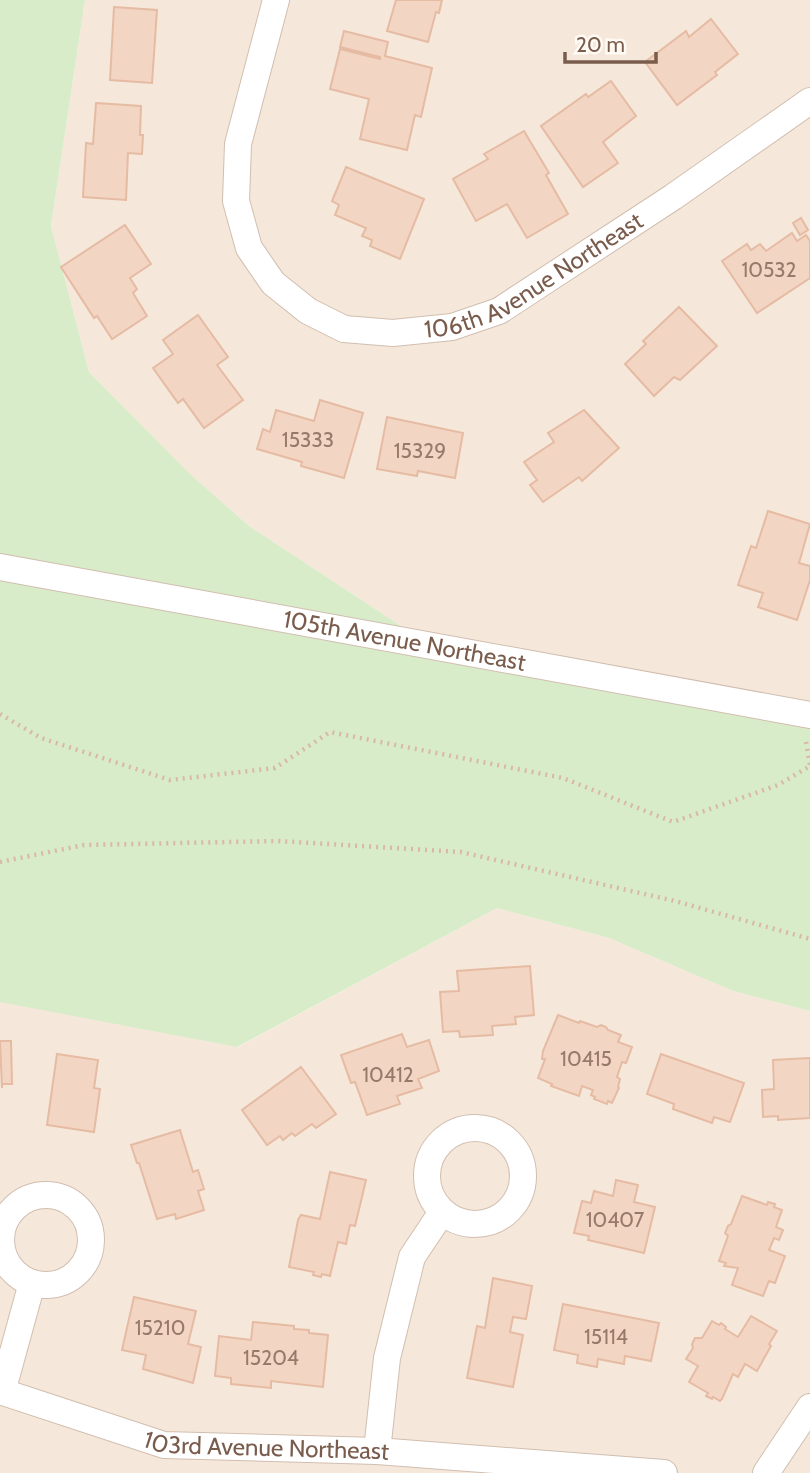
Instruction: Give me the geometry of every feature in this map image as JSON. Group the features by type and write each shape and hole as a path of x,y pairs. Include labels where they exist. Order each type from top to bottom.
{"street":[{"name":"106th Avenue Northeast","path":"276,0 238,144 236,201 249,248 273,283 309,311 344,329 393,333 452,327 499,311 673,197 810,101"},
{"name":"105th Avenue Northeast","path":"0,567 810,715"},
{"path":"377,1451 387,1358 412,1257 442,1212"},
{"path":"1,1391 32,1283"},
{"name":"103rd Avenue Northeast","path":"1,1391 164,1446 377,1451 664,1473"},
{"path":"766,1473 810,1407"}],"path":[{"path":"0,714 41,738 170,780 275,768 330,732 563,778 673,822 778,785 810,766"},
{"path":"0,862 83,845 278,841 461,852 675,901 810,939"}],"shaded area":[{"path":"85,0 810,0 810,715 430,645 249,526 189,473 89,372 51,226"},
{"path":"497,908 609,938 733,991 810,1011 810,1473 0,1473 0,1001 238,1047"}],"green space":[{"path":"0,0 85,0 51,226 89,372 189,473 249,526 430,645 810,715 810,1011 733,991 609,938 497,908 237,1047 0,1002"}],"building":[{"path":"396,0 442,0 428,42 387,31"},
{"path":"114,7 157,10 152,83 110,80"},
{"path":"711,19 738,54 715,72 717,75 677,105 645,62 686,31 689,37"},
{"path":"344,31 388,42 385,56 432,68 421,117 415,115 407,150 360,139 369,99 330,89 340,49 380,59 340,47"},
{"path":"611,81 636,116 603,142 618,163 583,187 541,126 586,94 588,97"},
{"path":"96,103 141,106 142,154 128,153 126,200 83,197 86,143 93,144"},
{"path":"524,131 549,173 546,175 568,214 527,238 507,204 476,221 453,179 488,159 484,154"},
{"path":"346,167 424,199 400,259 370,246 372,240 362,236 366,228 335,215 339,205 332,201"},
{"path":"801,218 808,230 800,235 793,223"},
{"path":"125,225 151,264 130,278 137,289 133,293 147,316 112,339 97,316 94,318 61,267"},
{"path":"792,233 797,241 806,235 810,241 810,278 757,313 722,261 747,244 751,250 760,244 766,251"},
{"path":"679,307 717,346 680,380 674,377 654,396 625,364 646,344 643,341"},
{"path":"198,315 228,357 217,365 243,400 204,428 183,399 178,403 153,368 173,354 163,340"},
{"path":"320,400 363,413 344,478 301,466 302,462 257,449 263,429 270,432 276,410 314,421"},
{"path":"584,410 619,448 582,481 579,477 543,502 530,485 537,480 524,462 554,442 548,433"},
{"path":"387,417 463,433 455,478 418,471 417,476 377,469"},
{"path":"768,511 810,524 799,563 810,566 810,580 797,620 758,607 763,593 738,585 751,546 756,548"},
{"path":"530,966 534,1015 515,1017 516,1024 492,1026 493,1035 460,1037 459,1031 443,1032 440,992 459,991 457,971"},
{"path":"558,1015 579,1023 580,1021 606,1027 621,1035 618,1042 632,1047 626,1063 622,1062 617,1077 620,1079 619,1088 612,1103 594,1099 591,1095 593,1090 582,1086 579,1096 538,1078 545,1059 542,1059 543,1051"},
{"path":"402,1034 407,1047 429,1040 439,1071 418,1079 422,1088 397,1096 400,1104 367,1115 355,1082 351,1083 341,1055"},
{"path":"0,1041 11,1041 12,1084 2,1084 2,1088"},
{"path":"57,1054 98,1060 94,1088 100,1089 94,1132 47,1125"},
{"path":"661,1054 744,1083 730,1122 714,1117 712,1123 673,1109 674,1104 647,1094"},
{"path":"810,1058 810,1118 778,1120 778,1116 763,1117 762,1090 774,1089 773,1060"},
{"path":"301,1067 336,1114 316,1128 312,1124 295,1136 292,1133 283,1140 280,1136 267,1145 242,1110"},
{"path":"180,1130 193,1172 198,1170 204,1189 198,1191 204,1210 176,1219 175,1214 157,1219 131,1145"},
{"path":"330,1172 366,1180 355,1226 350,1225 346,1244 338,1242 330,1276 322,1274 321,1277 313,1275 314,1272 289,1267 298,1220 301,1215 320,1219"},
{"path":"616,1180 638,1185 634,1202 655,1207 644,1253 588,1240 589,1236 574,1233 582,1201 591,1203 594,1191 613,1196"},
{"path":"742,1196 767,1205 768,1202 775,1204 774,1207 782,1210 776,1227 783,1230 779,1240 774,1238 769,1250 785,1256 775,1283 769,1281 763,1296 732,1285 738,1268 724,1266 726,1263 719,1261 728,1236 725,1233"},
{"path":"493,1278 532,1286 526,1319 513,1317 510,1332 523,1335 513,1387 467,1378 477,1326 485,1328"},
{"path":"134,1297 196,1311 188,1344 201,1347 193,1383 143,1369 146,1355 122,1350"},
{"path":"563,1304 659,1323 651,1361 625,1356 624,1364 598,1359 597,1367 577,1363 578,1355 554,1350"},
{"path":"751,1316 777,1331 757,1371 745,1364 738,1377 733,1374 720,1401 706,1396 708,1393 689,1382 698,1366 686,1359 693,1348 695,1338 702,1338 712,1321 719,1325 721,1323 738,1337"},
{"path":"253,1322 294,1326 294,1329 309,1330 309,1333 328,1335 323,1387 271,1381 271,1388 231,1384 231,1378 215,1376 219,1336 251,1340"}]}
